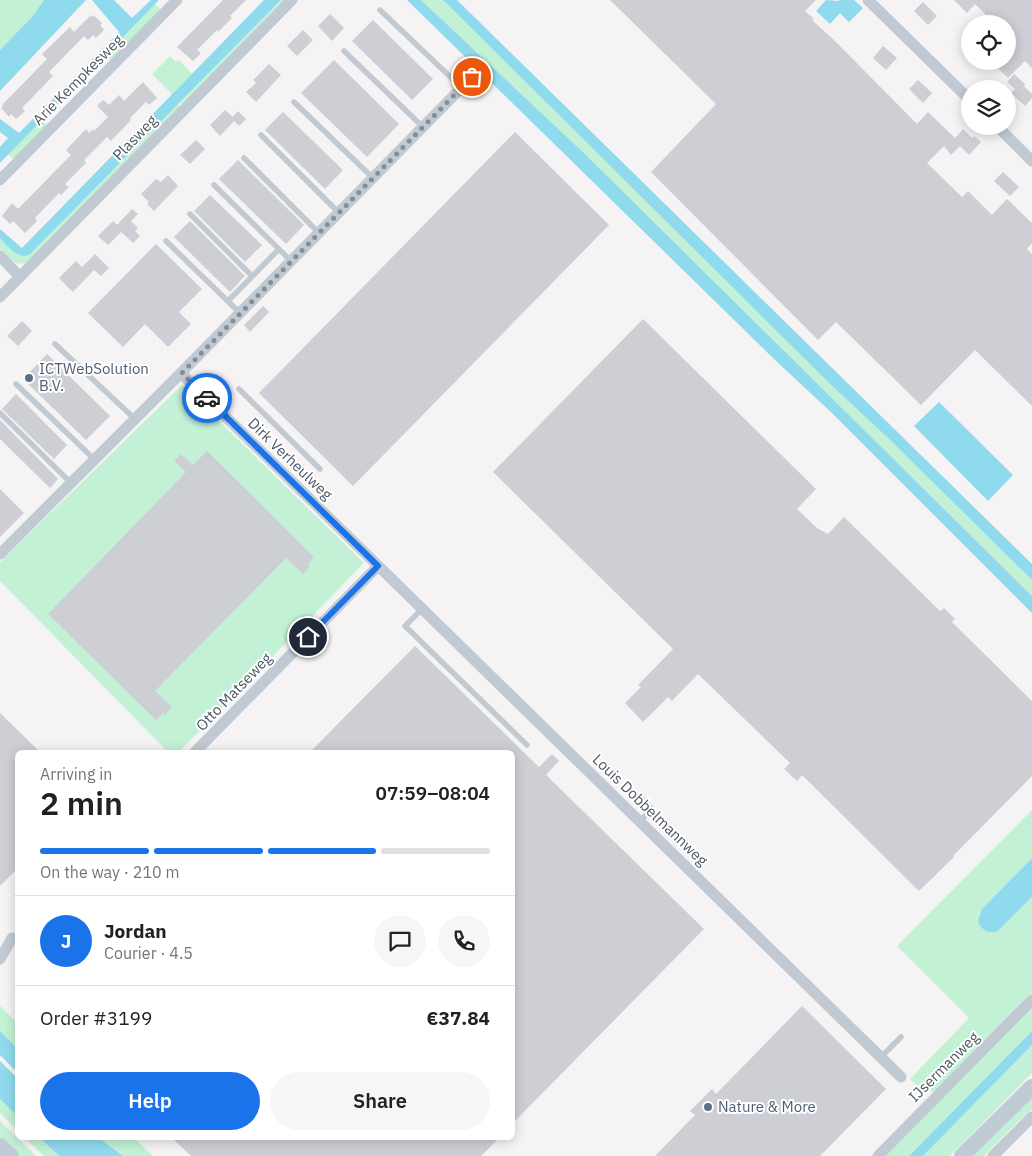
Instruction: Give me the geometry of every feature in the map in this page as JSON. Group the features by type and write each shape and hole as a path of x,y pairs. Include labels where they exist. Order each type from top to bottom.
{"main road":[{"path":"962,1156 1032,1087"},
{"path":"0,1146 10,1156"}],"street":[{"name":"Arie Kempkesweg","path":"0,180 177,0"},
{"name":"Plasweg","path":"0,297 292,0"},
{"path":"868,0 961,91"},
{"path":"0,554 182,373 472,77"},
{"path":"1006,135 1032,161"},
{"path":"0,256 20,277"},
{"name":"Dirk Verheulweg","path":"182,373 378,566"},
{"name":"Louis Dobbelmannweg","path":"378,566 900,1076"},
{"name":"Otto Matseweg","path":"197,750 378,566"},
{"path":"0,947 15,936"},
{"path":"0,959 15,936"},
{"name":"IJsermanweg","path":"878,1156 1032,1000"},
{"path":"993,1156 1032,1117"}],"lane":[{"path":"380,10 462,88"},
{"path":"344,51 423,127"},
{"path":"294,102 373,178"},
{"path":"261,135 339,213"},
{"path":"244,158 319,232"},
{"path":"214,185 291,261"},
{"path":"190,214 252,276"},
{"path":"166,241 240,313"},
{"path":"228,301 279,249"},
{"path":"56,344 135,419"},
{"path":"16,384 94,460"},
{"path":"239,389 320,469"},
{"path":"0,414 71,483"},
{"path":"422,609 405,626 526,745"},
{"path":"639,796 651,808 640,822"},
{"path":"881,1057 900,1037"}],"green space":[{"path":"0,0 44,0 32,17 0,50"},
{"path":"281,0 287,0 183,106 180,103"},
{"path":"421,0 443,0 829,383 888,438 1032,580 1032,596 585,154"},
{"path":"155,4 161,10 111,61 105,55"},
{"path":"170,56 176,62 179,60 192,74 172,94 152,74"},
{"path":"178,104 181,107 29,262 24,264 16,263 9,259 0,249 0,238 19,255 35,249"},
{"path":"42,120 48,126 14,160 8,154"},
{"path":"182,385 364,563 181,750 166,750 0,581 0,562"},
{"path":"1032,810 1032,858 981,910 978,917 998,931 1032,897 1032,994 939,1089 930,1092 923,1090 910,1079 969,1018 897,946"},
{"path":"0,1006 15,1021 15,1046 0,1031"},
{"path":"1032,1006 1032,1031 909,1156 884,1156"},
{"path":"1032,1045 1032,1073 950,1156 923,1156"},
{"path":"1032,1091 1032,1110 984,1156 968,1156"},
{"path":"0,1099 15,1114 15,1128 0,1113"},
{"path":"0,1121 15,1136 15,1140 20,1140 36,1156 19,1156 0,1137"},
{"path":"27,1140 42,1140 59,1156 44,1156"},
{"path":"102,1140 136,1140 153,1156 123,1156"}],"water":[{"path":"44,0 86,0 0,91 0,50 32,17"},
{"path":"92,0 114,0 132,18 151,0 159,0 0,163 0,147 8,138 0,132 0,119 19,133 119,32"},
{"path":"264,0 281,0 30,254 21,256 17,254 0,238 0,229 22,248"},
{"path":"407,0 421,0 585,154 1032,596 1032,613 834,415 775,360"},
{"path":"443,0 457,0 1032,564 1032,580 888,438 829,383"},
{"path":"826,0 854,0 863,8 849,22 840,13 830,24 816,11"},
{"path":"939,402 1013,475 988,501 914,426"},
{"path":"1032,858 1032,897 998,931 985,931 978,921 981,910"},
{"path":"0,1031 15,1046 15,1070 0,1055"},
{"path":"1032,1031 1032,1045 923,1156 909,1156"},
{"path":"0,1061 15,1076 15,1114 0,1099"},
{"path":"42,1140 102,1140 123,1156 59,1156"}],"building":[{"path":"223,0 246,0 230,16 232,18 197,50 201,53 193,61 177,47"},
{"path":"610,0 816,0 805,11 814,19 812,20 917,124 928,112 955,138 961,131 961,135 969,135 972,138 974,136 981,142 969,155 960,146 951,155 944,146 927,163 962,197 968,191 992,215 1007,199 1032,223 1032,243 1027,249 1032,254 1032,406 975,350 921,405 836,322 818,340 651,172 716,104"},
{"path":"954,0 1032,0 1032,68 1025,61 1016,70 1016,15 986,15 975,4 967,13"},
{"path":"923,2 937,16 928,25 914,11"},
{"path":"330,14 344,28 332,41 318,26"},
{"path":"93,15 102,23 100,25 104,30 96,38 93,35 88,40 84,36 49,72 53,76 22,108 25,111 16,119 11,114 9,117 1,108 2,105 47,59 42,54 70,27 74,32"},
{"path":"373,20 433,79 412,100 352,41"},
{"path":"303,30 313,40 297,56 287,46"},
{"path":"883,46 897,58 886,70 873,58"},
{"path":"334,60 399,124 367,157 301,93"},
{"path":"269,64 281,75 256,102 246,92 256,83 253,80"},
{"path":"1000,70 1016,70 1008,78"},
{"path":"1014,74 1032,94 1032,98 1025,106 1016,98 1016,80 1009,80"},
{"path":"918,80 932,93 923,103 909,89"},
{"path":"143,82 157,98 149,105 146,102 111,141 107,137 84,160 86,163 65,184 69,187 61,195 59,193 35,218 37,221 25,233 13,221 10,224 2,216 12,203 18,209 71,155 66,150 86,129 89,133 93,129 94,131 108,117 97,106 103,100 109,105 119,95 124,101"},
{"path":"225,110 233,117 238,111 246,119 239,126 234,121 220,136 210,125"},
{"path":"283,112 343,170 325,189 265,130"},
{"path":"515,132 609,225 353,486 259,393"},
{"path":"196,140 205,149 190,164 180,155"},
{"path":"238,160 304,225 286,244 219,179"},
{"path":"1003,172 1019,187 1010,196 994,181"},
{"path":"168,175 178,186 154,211 141,194 156,179 161,182"},
{"path":"210,195 262,245 245,262 194,211"},
{"path":"132,209 138,214 131,221 138,228 135,231 140,236 133,243 121,232 108,245 98,236 113,221 117,225"},
{"path":"190,221 245,276 230,292 174,237"},
{"path":"156,244 202,289 179,312 191,324 168,347 145,324 123,347 88,313"},
{"path":"95,254 109,268 101,276 94,270 73,292 59,278 76,261 82,267"},
{"path":"263,306 269,312 250,332 244,325"},
{"path":"643,319 816,489 797,509 817,528 828,534 844,517 940,611 944,608 955,619 952,622 1032,701 1032,776 919,891 802,775 797,781 784,769 790,763 698,674 672,701 668,697 643,722 625,703 641,687 638,685 673,649 493,472"},
{"path":"22,321 32,331 18,346 7,336"},
{"path":"47,354 110,416 86,440 23,379"},
{"path":"16,394 67,445 54,459 2,409"},
{"path":"0,420 58,479 50,488 0,439"},
{"path":"207,451 314,557 308,564 310,566 303,574 286,558 155,691 172,707 165,715 163,713 156,720 48,614 186,472 174,461 181,454 193,465"},
{"path":"0,489 24,513 0,537"},
{"path":"415,646 539,767 552,754 559,761 546,775 704,929 515,1121 515,750 312,750"},
{"path":"0,713 38,750 15,750 15,871 0,886"},
{"path":"802,1006 886,1089 820,1156 655,1156 695,1115 690,1111 712,1089 716,1094"},
{"path":"174,1140 497,1140 481,1156 191,1156"}],"way so far":[{"path":"207,398 182,373 472,77"}],"place":[{"name":"ICTWebSolution B.V.","path":"29,378"},
{"name":"Nature & More","path":"708,1107"}],"route":[{"path":"207,398 378,566 308,637"}]}
